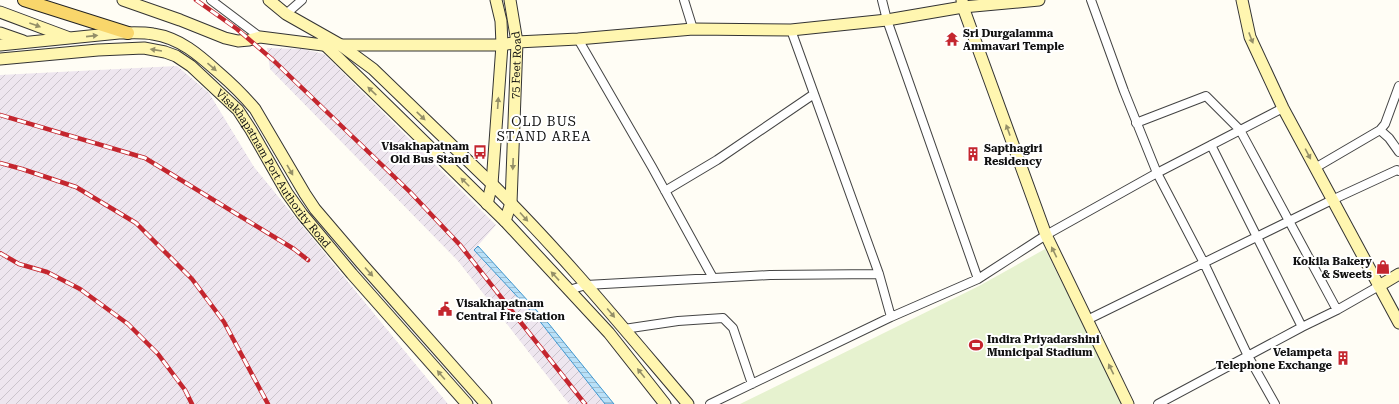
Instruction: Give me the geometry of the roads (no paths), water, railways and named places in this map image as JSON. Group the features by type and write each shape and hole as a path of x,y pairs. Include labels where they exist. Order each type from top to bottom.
{"main road":[{"path":"24,0 128,33"},
{"path":"124,0 233,40 249,40 260,37 323,45 502,45 517,42 578,39 693,29 791,30 887,20 962,3 1039,0"},
{"path":"270,0 286,14 339,44 372,69 512,203 586,285 688,404"},
{"name":"75 Feet Road","path":"487,204 492,184 502,45 501,21 496,0"},
{"name":"75 Feet Road","path":"505,221 512,203 517,42 510,0"},
{"path":"1242,0 1250,37 1283,108 1399,323"},
{"path":"962,3 1046,235 1128,404"},
{"name":"Visakhapatnam Port Authority Road","path":"0,12 71,38"},
{"path":"316,31 323,45 505,221 609,333 665,404"},
{"name":"Visakhapatnam Port Authority Road","path":"0,33 57,54 132,48 154,49 176,56 191,66 238,110 287,193 302,214 352,274 466,404"},
{"name":"Visakhapatnam Port Authority Road","path":"26,42 128,33 153,34 166,37 180,43 201,57 246,98 255,110 315,209 486,404"},
{"path":"0,45 26,42"},
{"path":"0,59 57,54"},
{"path":"1379,286 1399,274"}],"street":[{"path":"211,0 260,37"},
{"path":"286,14 302,0"},
{"path":"684,0 693,29"},
{"path":"882,0 887,20 978,279"},
{"path":"1091,0 1136,123 1157,172 1204,263 1248,356 1274,404"},
{"path":"791,30 879,274 891,317"},
{"path":"578,39 713,278"},
{"path":"1316,168 1380,130 1385,124 1397,96 1399,86"},
{"path":"665,191 717,160 814,94"},
{"path":"1136,123 1206,96 1240,130 1337,310"},
{"path":"710,404 891,317 978,279 1046,235 1157,172 1283,108"},
{"path":"1380,130 1389,138 1399,152"},
{"path":"1211,145 1302,327"},
{"path":"1087,320 1332,200 1397,170 1399,171"},
{"path":"569,290 586,285 770,275 879,274"},
{"path":"1158,404 1302,327 1337,310 1379,286"},
{"path":"624,329 678,321 723,318 733,328 752,384"}],"water":[{"path":"478,246 549,324 614,404 605,404 538,319 474,250"}],"railway":[{"path":"196,0 237,29 273,60 410,192 460,245 585,404"},
{"path":"0,115 145,158 294,249 308,260"},
{"path":"0,163 76,187 136,223 192,279 224,322 268,404"},
{"path":"0,253 19,264 47,272 80,289 128,324 158,354 185,390 192,404"}],"place":[{"name":"Sri Durgalamma Ammavari Temple","path":"952,39"},
{"name":"Visakhapatnam Old Bus Stand","path":"480,152"},
{"name":"Sapthagiri Residency","path":"973,154"},
{"name":"Kokila Bakery & Sweets","path":"1383,267"},
{"name":"Visakhapatnam Central Fire Station","path":"445,309"},
{"name":"Indira Priyadarshini Municipal Stadium","path":"976,345"},
{"name":"Velampeta Telephone Exchange","path":"1343,358"}],"district":[{"name":"OLD BUS STAND AREA","path":"544,128"}]}
